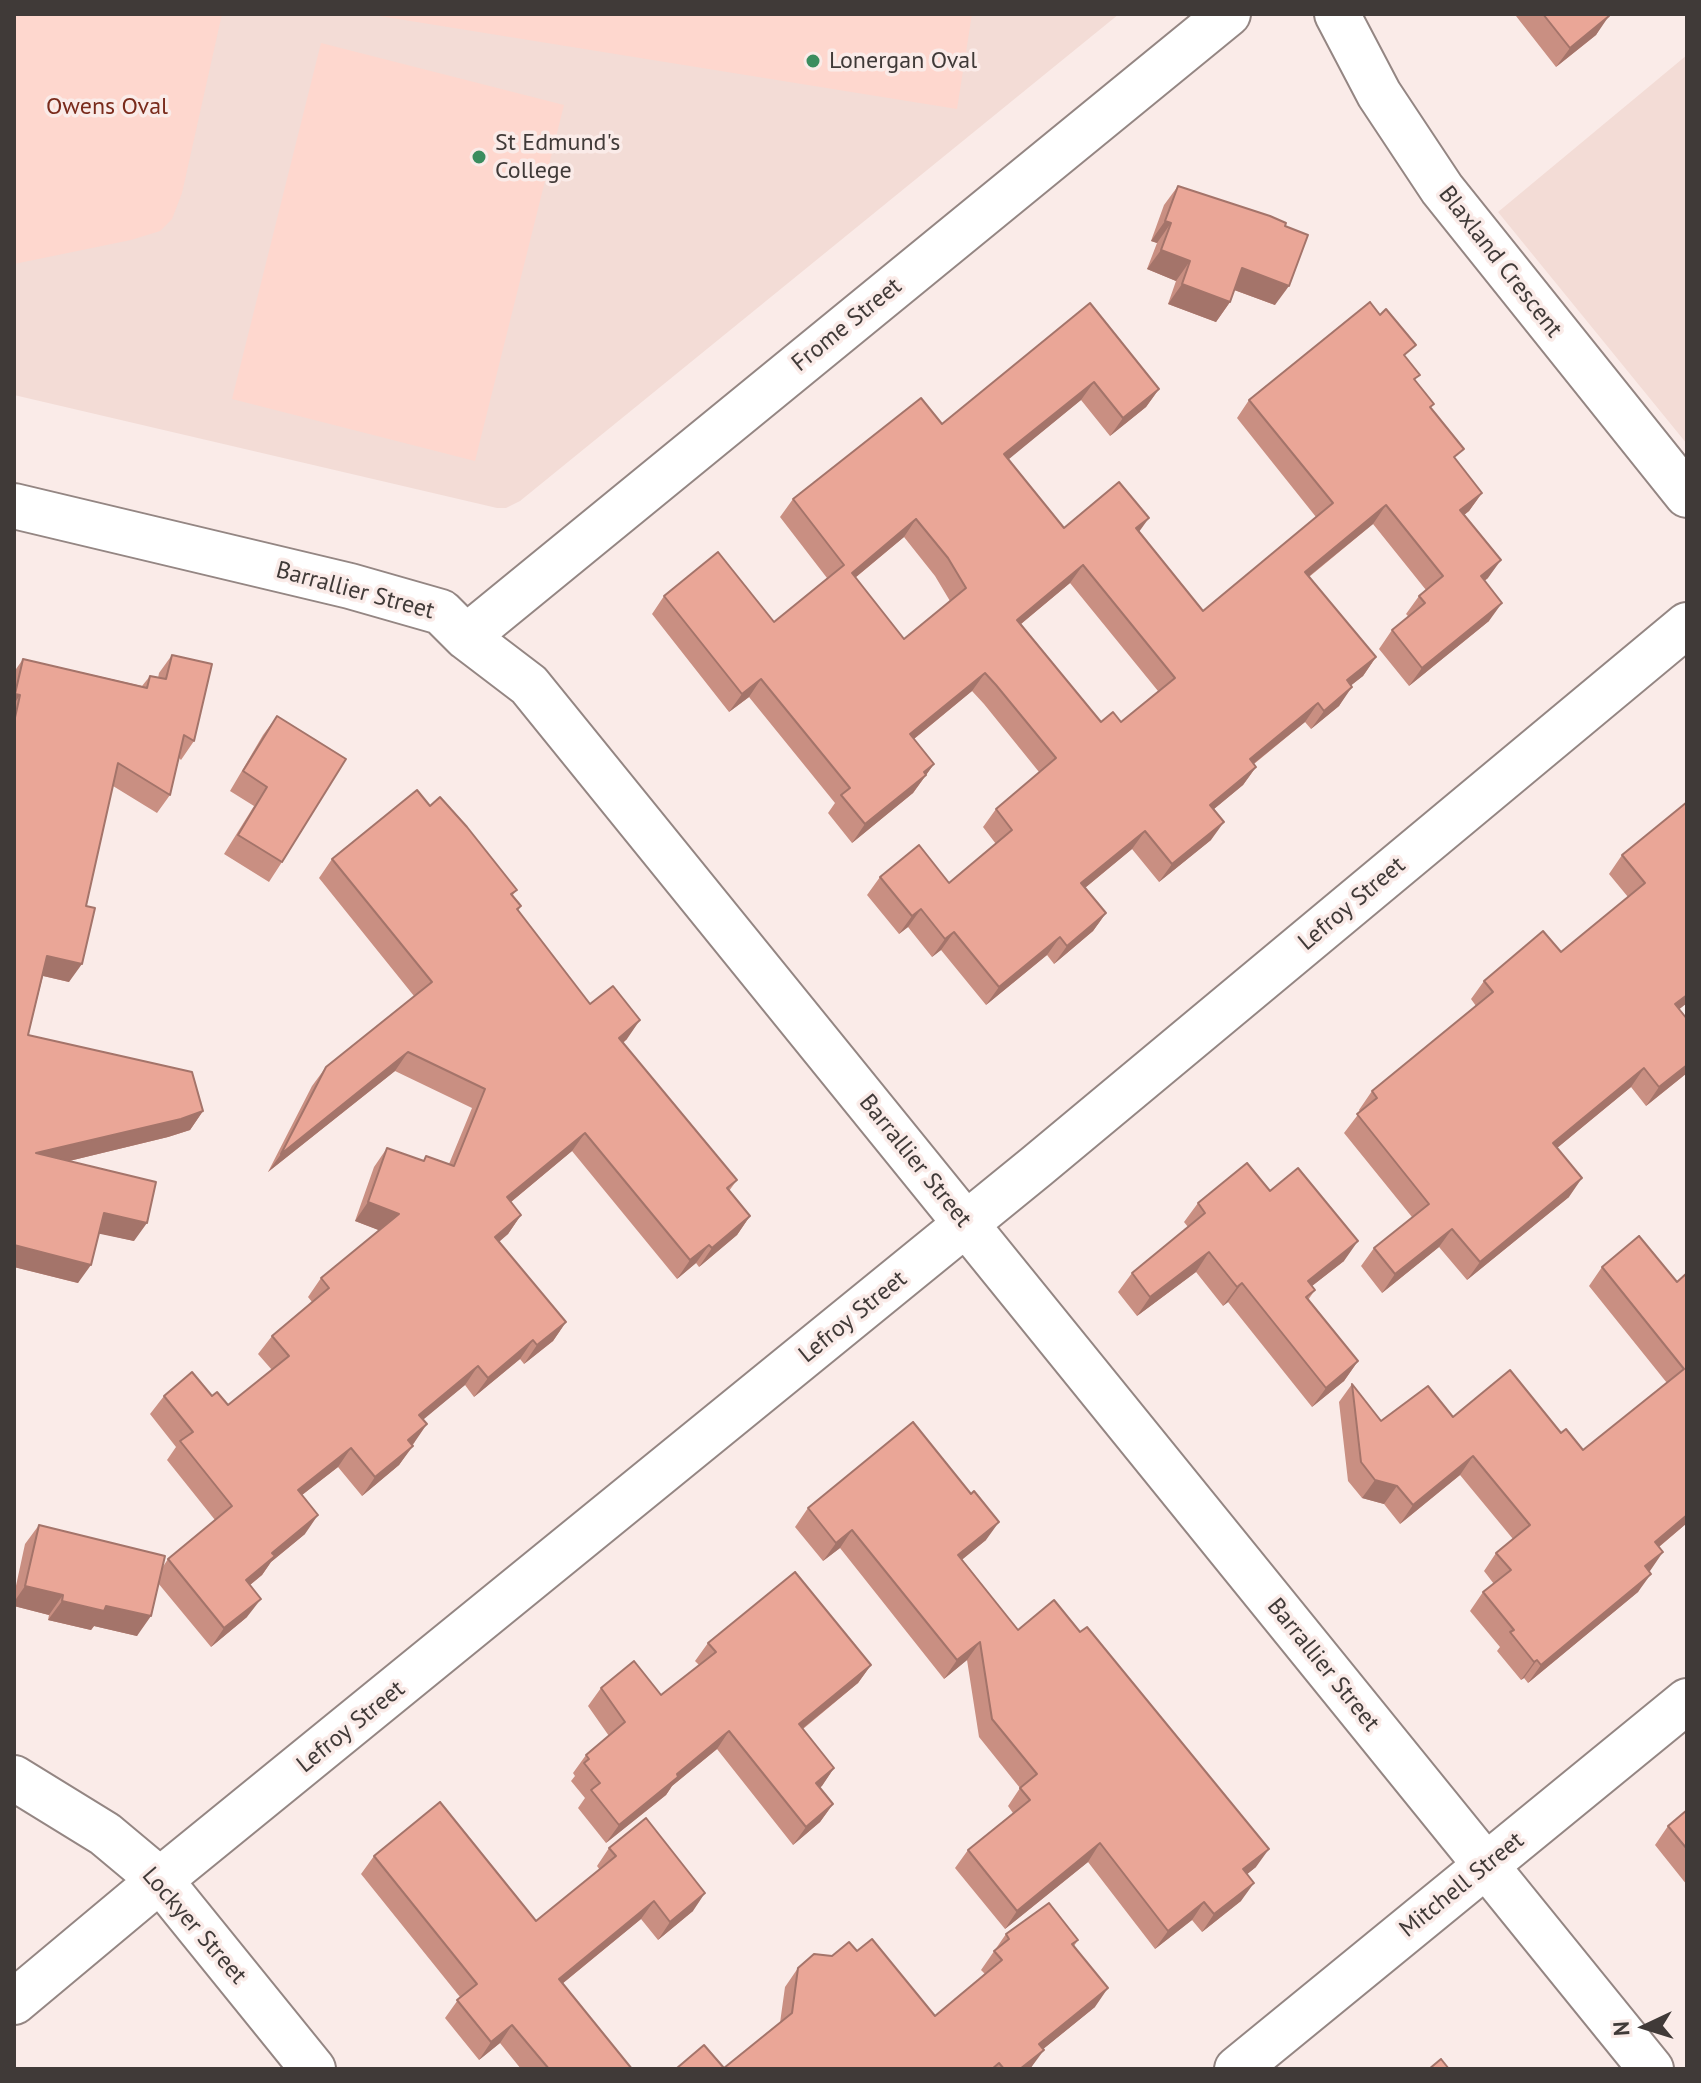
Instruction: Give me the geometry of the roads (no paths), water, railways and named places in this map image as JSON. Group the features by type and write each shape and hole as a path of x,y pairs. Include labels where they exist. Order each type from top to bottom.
{"street":[{"name":"Frome Street","path":"466,637 1228,14"},
{"name":"Blaxland Crescent","path":"1337,14 1379,94 1442,189 1687,495"},
{"name":"Barrallier Street","path":"14,506 350,586 441,612 466,637 529,685 1651,2069"},
{"name":"Lefroy Street","path":"14,2002 966,1224 1687,625"},
{"name":"Mitchell Street","path":"1237,2069 1687,1701"},
{"name":"Lockyer Street","path":"14,1778 78,1814 160,1880 313,2069"}],"place":[{"name":"Lonergan Oval","path":"813,61"},
{"name":"St Edmund's College","path":"479,157"}],"park label":[{"name":"Owens Oval","path":"107,107"}]}
